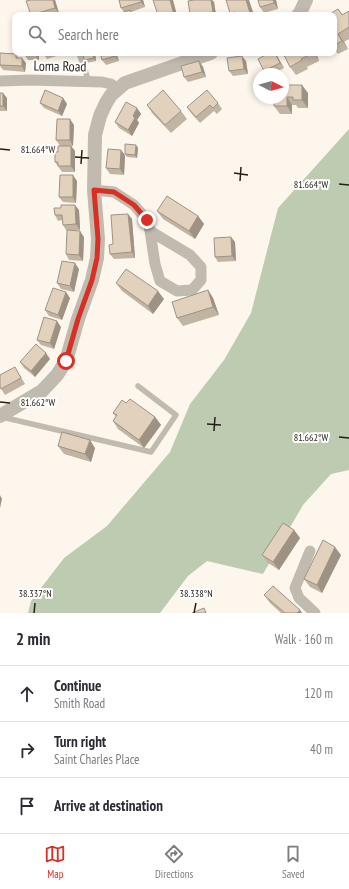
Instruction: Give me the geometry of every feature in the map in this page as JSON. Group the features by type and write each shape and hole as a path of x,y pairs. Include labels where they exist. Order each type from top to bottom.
{"street":[{"path":"300,12 306,0"},
{"path":"2,413 42,391 57,375 66,361 78,319 92,280 97,258 98,239 94,190 94,135 106,103 117,89 133,79 202,56"},
{"name":"Loma Road","path":"0,81 29,80 102,82 111,84 117,89"},
{"path":"94,190 114,192 134,205 147,220 150,231 154,264 160,281 177,291 192,290 201,280 201,267 190,255 150,231"},
{"path":"310,551 294,588 299,598 315,613"}],"lane":[{"path":"80,56 88,82"},
{"path":"2,413 151,452 176,415 138,386"}],"green space":[{"path":"349,129 349,470 331,474 303,505 263,574 207,561 188,576 160,613 28,613 31,601 64,558 107,526 170,452 190,404 224,360 251,313 278,208"}],"building":[{"path":"53,0 55,8 41,12 30,12 26,1"},
{"path":"119,0 141,0 141,2 121,8"},
{"path":"153,0 170,0 173,12 157,12"},
{"path":"211,0 213,12 190,12 188,1"},
{"path":"226,0 246,0 250,12 230,12"},
{"path":"258,0 273,0 274,3 260,7"},
{"path":"338,9 342,15 349,11 349,27 338,34 342,41 337,44 337,12 333,12"},
{"path":"0,53 12,54 12,56 16,56 16,58 22,58 22,66 0,65"},
{"path":"83,56 94,56 94,58 84,60"},
{"path":"101,56 115,56 102,60"},
{"path":"242,56 244,69 229,71 227,58"},
{"path":"264,56 276,56 280,63 270,68 262,68 258,59"},
{"path":"284,56 307,56 301,59 302,60 290,67"},
{"path":"199,61 202,72 184,77 181,66"},
{"path":"289,85 302,85 302,100 293,100 293,97 289,97"},
{"path":"45,90 63,98 58,111 40,103"},
{"path":"163,90 181,111 165,125 147,105"},
{"path":"207,90 218,103 213,108 210,105 196,117 187,107"},
{"path":"0,93 3,93 3,106 0,106"},
{"path":"126,102 137,108 133,116 135,118 128,130 115,122"},
{"path":"274,104 287,104 287,106 274,106"},
{"path":"57,119 70,119 70,140 56,140"},
{"path":"125,144 136,145 135,155 125,154"},
{"path":"58,146 71,146 71,166 58,166 58,162 55,162 55,152 58,152"},
{"path":"108,149 121,150 120,169 106,168"},
{"path":"60,175 73,175 73,197 59,197"},
{"path":"167,196 198,216 189,231 157,211"},
{"path":"61,205 75,205 76,224 63,225 62,215 55,215 54,208 61,208"},
{"path":"128,214 132,252 110,254 109,245 113,244 111,215"},
{"path":"67,230 80,231 79,255 66,254"},
{"path":"231,237 232,256 215,257 214,238"},
{"path":"62,261 75,263 70,286 57,283"},
{"path":"126,269 158,291 148,306 116,283"},
{"path":"53,288 66,292 58,315 45,310"},
{"path":"208,290 213,307 177,318 172,302"},
{"path":"44,317 57,321 50,343 37,340"},
{"path":"36,344 46,353 31,371 20,362"},
{"path":"15,367 21,378 1,389 0,375"},
{"path":"130,399 155,417 139,440 113,421 117,415 113,413 122,400 126,403"},
{"path":"62,432 90,440 85,454 58,446"},
{"path":"283,523 294,530 273,562 262,555"},
{"path":"323,540 335,547 317,585 304,579"},
{"path":"273,586 300,610 297,613 285,613 264,595"},
{"path":"204,608 206,613 192,613"}],"route":[{"path":"66,361 78,319 92,280 97,258 98,239 94,190 114,192 134,205 147,220"}]}
